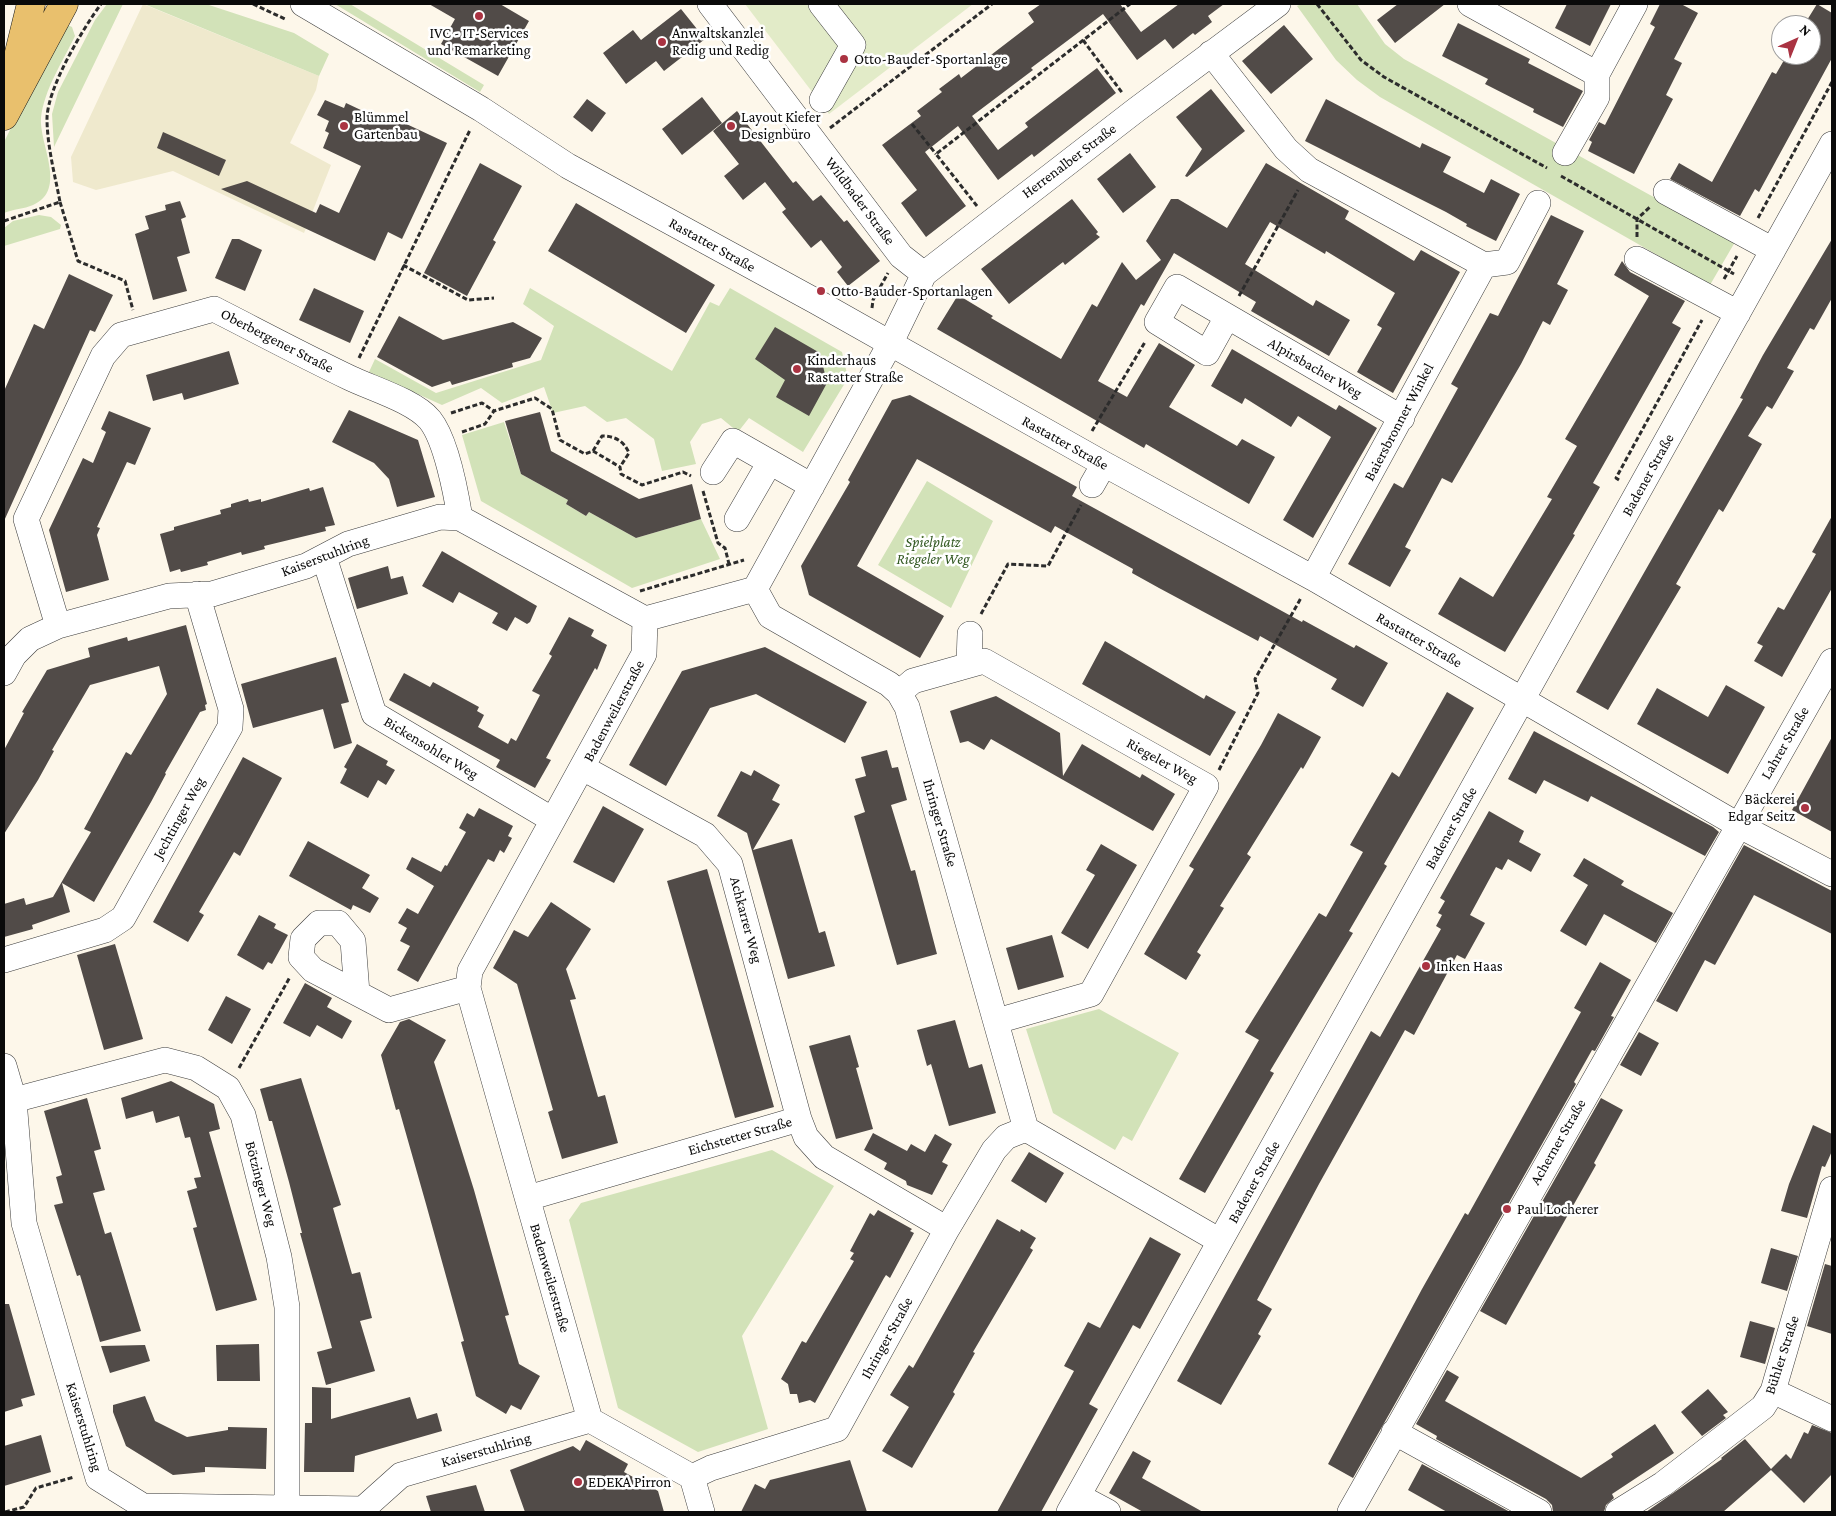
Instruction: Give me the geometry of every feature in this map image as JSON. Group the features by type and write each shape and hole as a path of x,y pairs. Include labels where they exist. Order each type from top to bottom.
{"main road":[{"path":"4,112 31,4"},
{"path":"4,116 64,4"}],"street":[{"name":"Rastatter Straße","path":"303,4 482,109 568,166 890,344 1080,452 1098,475 1313,578 1738,824 1832,874"},
{"name":"Wildbader Straße","path":"710,4 901,256 924,274"},
{"path":"821,4 853,45 822,100"},
{"name":"Herrenalber Straße","path":"890,344 924,274 1136,110 1278,4"},
{"path":"1470,4 1596,74"},
{"path":"1565,153 1597,96 1596,74 1635,4"},
{"path":"1211,54 1286,149 1309,170 1484,265 1507,262 1538,203"},
{"name":"Badener Straße","path":"1074,1504 1832,144"},
{"path":"1666,192 1773,250"},
{"path":"1637,259 1738,313"},
{"name":"Baiersbronner Winkel","path":"1313,578 1484,265"},
{"name":"Alpirsbacher Weg","path":"1157,322 1177,287 1402,418"},
{"name":"Oberbergener Straße","path":"58,626 26,519 103,356 122,335 214,309 350,378 413,407 435,429"},
{"path":"1157,322 1207,353 1227,317"},
{"path":"645,620 755,589 890,344"},
{"path":"435,429 456,493 460,518"},
{"path":"705,480 733,441 812,486"},
{"path":"737,519 770,462"},
{"name":"Kaiserstuhlring","path":"4,673 14,655 30,639 58,626 169,596 212,594 306,566 348,544 440,517 460,518 645,620"},
{"name":"Bickensohler Weg","path":"324,557 374,714 553,820"},
{"name":"Ihringer Straße","path":"692,1478 711,1468 837,1429 947,1228 994,1150 1006,1137 1026,1129 908,707 899,693 889,684 770,616 755,589"},
{"name":"Jechtinger Weg","path":"4,960 105,930 123,918 230,727 230,709 197,594"},
{"name":"Badenweilerstraße","path":"590,1420 468,988 470,971 644,654 645,620"},
{"path":"969,664 970,634"},
{"name":"Riegeler Weg","path":"899,693 914,681 984,660 1206,786 1090,994 997,1021"},
{"name":"Lahrer Straße","path":"1738,824 1832,661"},
{"name":"Achkarrer Weg","path":"583,768 705,835 730,864 799,1119"},
{"name":"Acherner Straße","path":"1350,1512 1738,824"},
{"path":"356,993 353,941 338,923 319,923 303,939 301,957 313,970 356,993 389,1010 468,988"},
{"name":"Bötzinger Weg","path":"14,1100 165,1060 196,1068 228,1088 243,1115 280,1257 287,1307 288,1509"},
{"name":"Kaiserstuhlring","path":"4,1066 14,1100 14,1226 98,1478 143,1506 363,1510 401,1475 590,1420"},
{"name":"Eichstetter Straße","path":"528,1198 799,1119 806,1137 824,1157 947,1228"},
{"path":"1026,1129 1220,1241"},
{"name":"Bühler Straße","path":"1618,1512 1663,1484 1763,1408 1773,1391 1832,1189"},
{"path":"1773,1391 1832,1419"},
{"path":"590,1420 692,1478 702,1512"},
{"path":"1394,1432 1539,1512"},
{"path":"1074,1504 1108,1512"}],"path":[{"path":"100,4 87,24 53,92 47,116 48,136 60,202 78,261 125,281 138,330"},
{"path":"814,140 992,4"},
{"path":"936,154 1130,4"},
{"path":"1317,4 1362,60 1384,77 1754,285"},
{"path":"1082,40 1136,110"},
{"path":"912,124 990,222"},
{"path":"350,378 469,131"},
{"path":"1227,317 1309,170"},
{"path":"1637,259 1637,219 1666,192"},
{"path":"4,221 60,202"},
{"path":"403,265 468,300 494,298"},
{"path":"1080,452 1157,322"},
{"path":"435,429 485,424 494,411 535,398 552,410 560,440 585,454 593,451 602,436 611,436 625,444 629,453 620,467 621,474 642,485 683,472 705,480 718,543 725,548 730,564"},
{"path":"435,429 482,403 494,411"},
{"path":"593,451 620,467"},
{"path":"970,634 1008,564 1048,566 1098,475"},
{"path":"632,593 750,558"},
{"path":"1206,786 1221,768 1258,693 1255,679 1292,610 1313,578"},
{"path":"228,1088 301,957"},
{"path":"6,1512 24,1507 36,1488 96,1470"}],"shaded area":[{"path":"143,4 319,76 316,90 290,143 331,165 304,233 173,171 96,190 73,182 71,157"}],"green space":[{"path":"107,4 123,4 54,147 52,114 58,92 95,20"},
{"path":"144,4 206,4 294,33 329,54 319,76"},
{"path":"335,4 350,4 484,85 480,92"},
{"name":"Otto-Bauder-Sportanlage","path":"745,4 973,4 829,114"},
{"path":"1301,4 1357,4 1385,44 1404,59 1735,242 1710,285 1380,97 1357,80 1336,60 1297,6"},
{"path":"63,23 72,27 75,36 50,86 41,118 49,166 49,189 43,198 33,205 4,213 4,142"},
{"path":"39,215 51,217 61,225 60,229 4,246 4,228 13,221"},
{"path":"530,288 672,371 710,302 719,306 730,288 842,352 848,378 803,452 749,418 738,432 721,418 702,424 690,442 696,464 662,471 654,439 626,418 607,422 585,406 553,413 544,387 502,403 481,388 442,405 369,372 375,359 436,393 541,360 554,326 523,304"},
{"path":"504,422 521,474 568,500 566,504 586,516 589,512 636,538 701,519 720,559 632,588 481,501 462,435"},
{"name":"Spielplatz Riegeler Weg","path":"927,481 993,521 951,608 878,565"},
{"path":"1099,1009 1179,1053 1132,1141 1123,1136 1115,1150 1053,1113 1026,1029"},
{"path":"772,1150 834,1186 742,1336 768,1429 698,1452 618,1408 569,1220 581,1203"}],"building":[{"path":"429,4 500,4 529,21 498,76 441,44 455,19"},
{"path":"1041,4 1120,4 1141,32 1179,4 1224,4 1208,16 1212,22 1195,35 1193,33 1173,49 1165,39 1137,60 1103,14 1031,68 1033,70 972,116 998,150 1028,127 1025,123 1097,68 1116,93 1034,157 1032,154 998,180 958,126 925,152 966,206 926,237 901,203 917,190 882,145 921,116 917,111 942,92 939,89 959,74 961,78 1034,22 1028,13"},
{"path":"1398,4 1445,4 1395,43 1377,20"},
{"path":"1567,4 1611,4 1590,46 1555,28"},
{"path":"1660,4 1681,4 1698,13 1674,59 1682,63 1666,95 1673,99 1634,174 1588,151 1592,142 1589,140 1599,122 1605,125 1655,27 1650,24"},
{"path":"1817,4 1832,13 1832,58 1759,192 1755,189 1740,216 1670,179 1679,163 1712,182 1772,72 1776,74 1781,65 1821,65 1821,15 1810,15"},
{"path":"681,9 705,39 664,71 656,61 626,84 603,53 633,30 641,40"},
{"path":"1458,23 1530,59 1528,63 1583,91 1563,127 1533,112 1534,109 1485,84 1488,79 1442,56"},
{"path":"1284,25 1313,59 1271,94 1242,61"},
{"path":"1211,89 1245,131 1187,177 1185,176 1202,149 1176,117"},
{"path":"702,97 722,123 682,155 662,129"},
{"path":"587,99 606,113 592,132 573,117"},
{"path":"1326,99 1420,148 1422,143 1451,157 1443,172 1484,193 1491,179 1520,194 1496,241 1466,226 1467,224 1446,212 1305,141"},
{"path":"325,100 344,108 346,103 382,120 385,114 447,143 402,239 388,232 375,261 221,189 247,181 316,213 320,204 339,213 361,166 323,148 329,133 325,131 329,121 317,115"},
{"path":"737,111 793,183 796,181 813,201 821,195 844,222 847,220 880,261 848,286 837,272 842,267 821,240 811,248 782,212 786,209 765,182 743,200 724,176 739,164 713,131"},
{"path":"163,132 226,160 219,176 157,148"},
{"path":"1130,153 1156,187 1123,213 1097,179"},
{"path":"480,163 522,186 493,240 496,242 467,296 424,273"},
{"path":"1266,163 1349,211 1345,219 1414,261 1421,250 1460,272 1393,393 1357,372 1382,328 1377,325 1395,293 1326,251 1325,254 1270,222 1245,264 1313,306 1316,300 1350,320 1329,356 1251,311 1256,302 1174,253 1144,306 1141,304 1098,381 1127,397 1159,343 1195,365 1169,407 1237,446 1242,439 1275,457 1249,504 1146,444 1144,448 937,329 958,295 993,316 991,318 1061,359 1092,304 1097,307 1122,262 1136,280 1161,260 1146,241 1171,199 1178,199 1227,228"},
{"path":"1072,199 1100,237 1065,265 1063,262 1009,304 981,269"},
{"path":"180,201 186,217 181,219 190,253 177,257 187,291 153,300 135,234 149,229 145,216 166,210 165,205"},
{"path":"576,203 715,285 686,333 548,251"},
{"path":"1551,215 1584,231 1557,284 1568,290 1550,325 1543,321 1521,364 1452,483 1442,478 1405,547 1411,550 1390,587 1348,564 1394,483 1403,488 1458,388 1451,384 1490,313 1498,316"},
{"path":"232,239 239,239 262,250 245,291 215,278"},
{"path":"1832,239 1832,298 1814,330 1810,328 1787,368 1794,371 1772,409 1767,406 1748,436 1762,444 1723,512 1719,509 1676,584 1681,587 1608,710 1576,692 1743,399 1740,398 1763,355"},
{"path":"1622,261 1630,272 1685,301 1672,323 1681,328 1593,483 1600,487 1573,534 1575,535 1505,652 1438,614 1460,577 1493,597 1552,499 1547,497 1577,446 1565,439 1649,296 1614,275"},
{"path":"69,274 113,295 95,332 90,330 4,521 4,391 34,324 44,329"},
{"path":"314,288 364,311 350,343 299,320"},
{"path":"399,316 443,340 513,322 542,338 530,358 512,363 513,367 452,385 450,381 432,387 377,357"},
{"name":"Kinderhaus Rastatter Straße","path":"775,327 820,353 827,383 809,416 776,397 785,380 755,359"},
{"path":"1232,349 1336,410 1339,405 1377,428 1313,538 1283,520 1331,437 1298,416 1291,427 1245,398 1242,404 1211,386"},
{"path":"229,351 239,384 184,400 182,393 153,401 146,375"},
{"path":"910,395 1077,487 1072,496 1302,622 1303,620 1354,648 1356,645 1388,663 1363,707 1331,689 1337,679 1260,636 1258,641 1132,573 1133,569 1055,526 1051,533 917,459 857,566 944,616 920,658 809,595 801,566 850,482 848,480 892,400"},
{"path":"349,410 418,440 435,497 397,507 389,479 374,463 332,442"},
{"path":"109,411 151,428 135,465 127,462 97,527 100,528 97,535 109,580 66,592 49,530 83,458 93,463 106,432 101,429"},
{"path":"540,412 551,451 639,499 692,484 701,519 636,538 589,512 586,516 566,504 568,500 521,474 505,421"},
{"path":"323,487 335,525 325,527 326,531 264,546 265,549 242,555 241,552 207,562 208,565 181,572 180,569 170,572 160,534 174,530 174,527 221,514 220,510 231,507 231,504 248,499 249,502 261,499 261,502 309,488 310,491"},
{"path":"1832,516 1832,588 1782,677 1754,661 1763,646 1757,643 1778,607 1784,610 1816,554 1812,552"},
{"path":"442,551 537,606 530,622 527,624 515,617 507,631 492,623 498,613 459,592 453,603 422,586"},
{"path":"388,566 391,579 403,576 408,594 357,609 348,578"},
{"path":"569,617 594,630 591,636 607,645 597,670 595,668 546,758 551,760 535,788 496,767 500,760 389,700 404,673 430,687 433,682 479,707 477,711 484,715 478,727 508,744 511,738 516,741 540,695 532,691 552,656 549,654"},
{"path":"186,625 207,704 205,705 206,710 200,712 94,902 62,883 70,912 32,925 33,929 4,937 4,904 24,898 26,905 53,897 91,832 84,829 126,752 131,755 167,694 159,666 90,685 52,750 54,751 38,780 4,834 4,750 24,713 22,712 47,670 90,657 88,648 127,637 128,641"},
{"path":"1105,641 1204,699 1206,695 1236,712 1210,756 1082,684"},
{"path":"765,647 867,702 845,743 756,694 710,708 666,786 629,765 682,671"},
{"path":"336,657 349,702 341,704 352,743 334,749 323,709 253,728 241,684"},
{"path":"1726,685 1765,707 1728,774 1637,724 1657,688 1708,717"},
{"path":"1447,692 1474,708 1384,864 1387,866 1349,931 1353,933 1270,1071 1274,1073 1205,1193 1179,1179 1259,1040 1245,1032 1319,913 1326,917 1363,852 1350,845 1392,772 1399,777"},
{"path":"996,696 1060,733 1063,776 1082,744 1140,778 1142,774 1175,794 1153,831 991,739 984,750 968,741 960,743 950,711"},
{"path":"1278,713 1321,737 1303,769 1301,767 1247,854 1251,857 1220,906 1224,908 1197,952 1201,955 1186,980 1144,954 1194,869 1189,866"},
{"path":"1534,731 1713,827 1719,832 1705,856 1591,796 1588,802 1544,780 1536,794 1508,779"},
{"path":"1832,737 1832,832 1792,810"},
{"path":"357,744 388,761 386,765 395,770 386,785 378,780 368,798 340,783 347,769 344,767"},
{"path":"887,750 892,768 898,767 907,800 891,805 911,871 915,870 937,954 897,965 854,816 865,812 855,779 866,776 861,757"},
{"path":"243,757 282,778 240,856 234,852 199,912 204,915 188,942 153,922"},
{"path":"754,770 780,785 772,800 780,804 753,850 792,839 819,933 825,931 835,966 788,979 747,833 717,816 741,771 751,776"},
{"path":"603,806 644,829 614,883 573,862"},
{"path":"479,808 513,826 508,836 512,838 504,853 500,850 494,862 488,859 418,982 397,970 410,946 400,941 407,928 398,923 407,908 418,914 434,886 406,869 412,857 441,872 445,865 447,866 466,832 459,828 467,813 474,817"},
{"path":"1489,811 1524,831 1519,842 1541,854 1531,872 1508,859 1502,870 1496,867 1470,915 1485,923 1465,959 1457,955 1414,1035 1405,1030 1257,1300 1272,1309 1258,1334 1261,1336 1221,1405 1177,1381 1371,1031 1380,1037 1441,929 1436,926 1442,915 1438,913 1445,901 1440,898"},
{"path":"308,841 370,875 362,888 379,898 370,913 353,905 351,910 289,876"},
{"path":"1101,844 1137,865 1088,949 1061,933 1095,875 1086,870"},
{"path":"1744,845 1832,891 1832,934 1754,895 1715,965 1705,960 1677,1012 1656,1001"},
{"path":"1584,858 1624,881 1621,885 1673,913 1656,943 1604,914 1586,946 1560,931 1588,885 1573,876"},
{"path":"707,869 774,1107 735,1118 667,881"},
{"path":"551,902 591,929 566,969 576,999 570,1000 598,1097 605,1095 618,1143 562,1159 548,1112 553,1110 517,984 493,968 514,930 528,937"},
{"path":"259,915 276,924 274,928 288,935 272,964 268,962 263,970 237,955"},
{"path":"1052,935 1064,977 1018,990 1006,948"},
{"path":"115,944 143,1039 104,1050 77,955"},
{"path":"1600,962 1631,980 1611,1016 1614,1017 1595,1051 1592,1050 1574,1082 1576,1084 1353,1478 1328,1464 1422,1289 1465,1213 1468,1215 1581,1012 1574,1008"},
{"path":"305,983 332,998 327,1007 352,1021 342,1039 317,1025 310,1037 283,1023"},
{"path":"226,996 251,1009 232,1044 208,1030"},
{"path":"409,1019 446,1040 434,1062 474,1190 509,1315 505,1316 519,1364 540,1376 521,1410 511,1405 506,1414 476,1396 461,1342 464,1341 426,1204 399,1109 396,1110 381,1055 400,1022"},
{"path":"955,1020 969,1068 982,1064 996,1113 949,1126 931,1064 927,1066 917,1030"},
{"path":"1639,1032 1659,1043 1641,1076 1620,1065"},
{"path":"850,1035 859,1067 856,1068 873,1129 836,1139 809,1046"},
{"path":"301,1078 341,1205 333,1208 352,1274 360,1272 372,1318 360,1321 375,1371 326,1385 317,1352 332,1348 300,1233 302,1233 289,1182 272,1121 269,1121 260,1089"},
{"path":"171,1081 214,1104 220,1129 209,1132 257,1300 216,1311 193,1228 197,1227 187,1191 197,1188 194,1178 201,1177 190,1137 185,1138 179,1116 156,1123 153,1111 126,1119 121,1098"},
{"path":"87,1098 101,1149 94,1151 105,1190 93,1193 105,1234 111,1232 141,1331 100,1342 80,1275 77,1276 54,1205 63,1203 56,1177 62,1175 44,1111"},
{"path":"1601,1098 1623,1110 1594,1163 1596,1165 1506,1325 1480,1311"},
{"path":"1813,1125 1832,1134 1832,1151 1825,1167 1822,1166 1807,1218 1781,1211 1789,1184"},
{"path":"873,1133 907,1151 911,1144 925,1152 935,1134 952,1144 942,1162 948,1165 932,1195 907,1185 906,1181 884,1169 887,1163 864,1150"},
{"path":"1029,1152 1064,1173 1046,1203 1011,1181"},
{"path":"878,1210 912,1229 910,1231 914,1233 890,1278 886,1275 884,1278 815,1403 810,1400 799,1403 797,1394 790,1394 788,1384 781,1379 802,1341 806,1343 854,1261 850,1259 854,1253 850,1251 870,1213 874,1216"},
{"path":"997,1219 1020,1232 1021,1229 1036,1238 1030,1248 1033,1250 973,1352 975,1353 953,1392 955,1394 912,1468 882,1451 909,1407 890,1395 909,1365 913,1368"},
{"path":"1150,1237 1181,1254 1140,1329 1133,1325 1089,1404 1098,1409 1041,1512 997,1512 1074,1371 1064,1366 1088,1322 1100,1328"},
{"path":"1771,1248 1798,1256 1787,1291 1761,1283"},
{"path":"1825,1264 1832,1266 1832,1334 1807,1326"},
{"path":"4,1304 9,1304 35,1395 21,1399 23,1406 4,1412"},
{"path":"1750,1321 1775,1328 1765,1364 1740,1357"},
{"path":"259,1344 260,1381 217,1381 216,1345"},
{"path":"145,1345 150,1361 110,1373 101,1346"},
{"path":"1447,1370 1459,1377 1445,1401 1581,1478 1613,1457 1611,1454 1655,1424 1674,1453 1612,1494 1614,1498 1606,1505 1604,1512 1553,1512 1552,1505 1546,1499 1436,1439 1437,1436 1416,1424"},
{"path":"312,1387 331,1388 331,1419 410,1397 417,1419 437,1413 442,1431 355,1456 354,1472 304,1472 305,1423 312,1423"},
{"path":"1708,1389 1728,1412 1723,1415 1726,1418 1702,1436 1681,1412"},
{"path":"145,1396 155,1421 187,1437 228,1430 228,1427 267,1428 266,1469 205,1467 205,1472 173,1475 126,1446 113,1412 113,1405"},
{"path":"1812,1425 1832,1433 1832,1474 1804,1503 1771,1470 1723,1512 1646,1512 1722,1459 1745,1439 1771,1469 1786,1454 1791,1459 1804,1432 1808,1434"},
{"path":"41,1435 51,1472 4,1486 4,1446"},
{"name":"EDEKA Pirron","path":"586,1440 628,1464 624,1472 658,1491 664,1512 525,1512 510,1470 573,1446 580,1451"},
{"path":"1133,1451 1151,1461 1142,1478 1203,1512 1143,1512 1109,1493"},
{"path":"850,1460 867,1512 741,1512 755,1484 765,1489 770,1480"},
{"path":"1422,1464 1510,1512 1447,1512 1408,1490"},
{"path":"476,1485 485,1512 431,1512 426,1496"}],"place":[{"name":"IVC - IT-Services und Remarketing","path":"479,16"},
{"name":"Anwaltskanzlei Redig und Redig","path":"662,42"},
{"name":"Otto-Bauder-Sportanlage","path":"844,59"},
{"name":"Blümmel Gartenbau","path":"344,126"},
{"name":"Layout Kiefer Designbüro","path":"731,126"},
{"name":"Otto-Bauder-Sportanlagen","path":"821,291"},
{"name":"Kinderhaus Rastatter Straße","path":"797,369"},
{"name":"Bäckerei Edgar Seitz","path":"1805,808"},
{"name":"Inken Haas","path":"1426,966"},
{"name":"Paul Locherer","path":"1507,1209"},
{"name":"EDEKA Pirron","path":"578,1482"}]}
